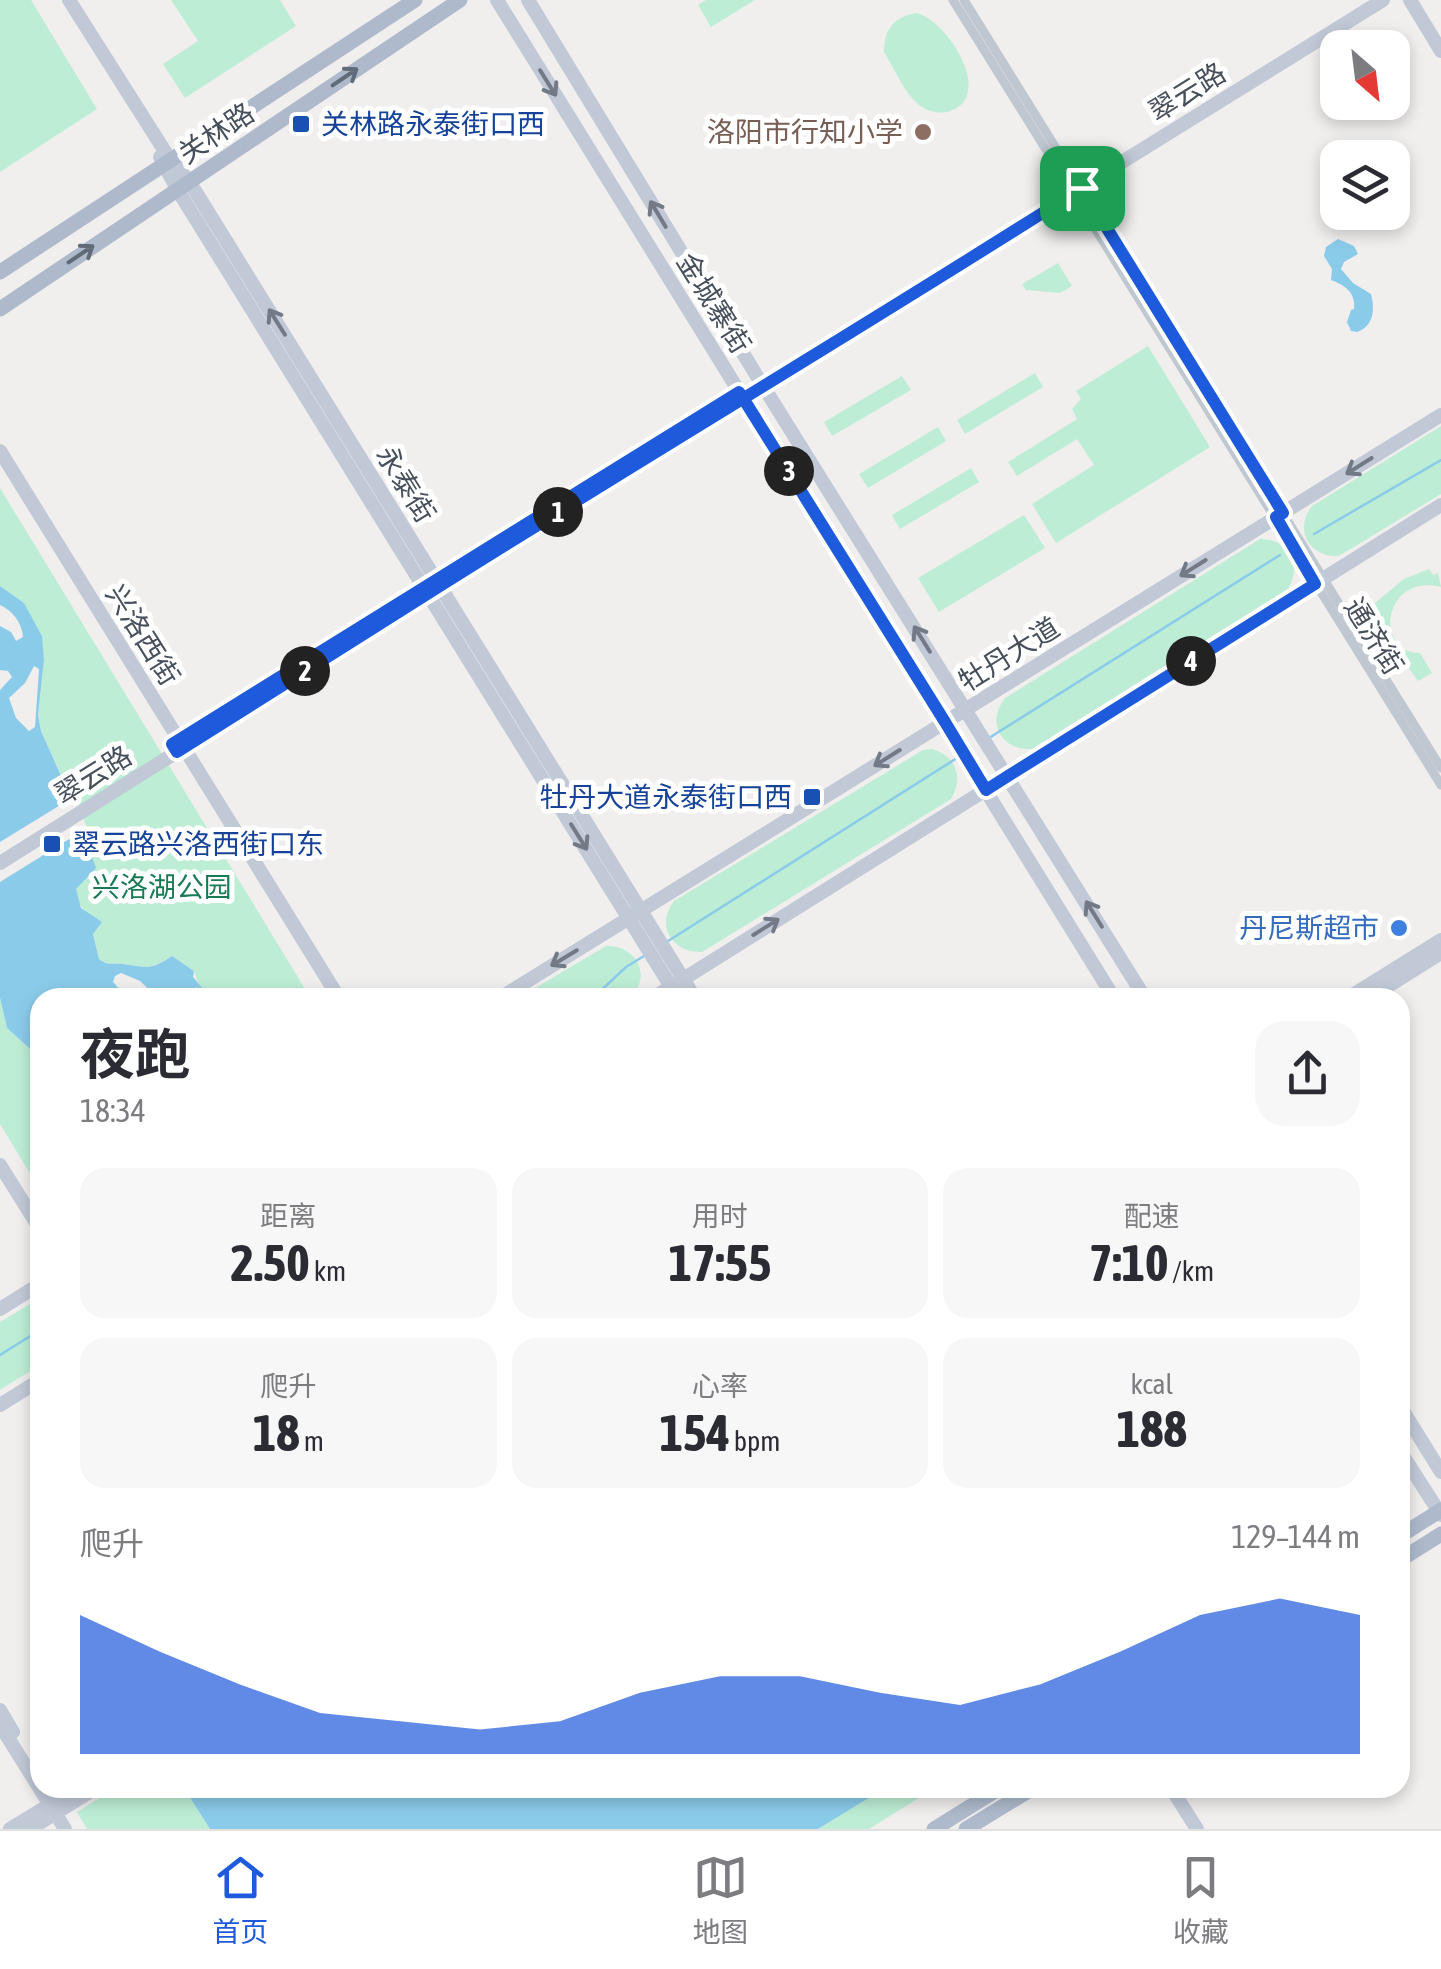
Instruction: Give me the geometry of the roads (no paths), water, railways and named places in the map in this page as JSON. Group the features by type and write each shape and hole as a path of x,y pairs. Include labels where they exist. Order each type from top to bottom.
{"main road":[{"name":"永泰街","path":"61,0 183,185 677,988"},
{"name":"永泰街","path":"70,0 168,163"},
{"name":"关林路","path":"0,272 415,0"},
{"name":"关林路","path":"0,309 460,0"},
{"name":"金城寨街","path":"497,0 986,790"},
{"name":"金城寨街","path":"528,0 761,383 1008,776"},
{"name":"翠云路","path":"1076,187 1366,0"},
{"name":"翠云路","path":"0,863 85,805 432,587 1383,0"},
{"path":"1410,0 1441,51"},
{"path":"1420,0 1441,36"},
{"name":"牡丹大道","path":"516,988 971,715 1441,415"},
{"name":"兴洛西街","path":"0,451 325,988"},
{"name":"兴洛西街","path":"0,464 333,988"},
{"path":"677,988 1441,505"},
{"path":"1008,776 1139,988"},
{"path":"986,790 1108,988"},
{"name":"翠云路","path":"0,854 85,805"},
{"path":"1364,988 1441,940"},
{"path":"1385,988 1441,953"},
{"path":"0,1152 30,1200"},
{"path":"0,1165 30,1214"},
{"path":"0,1309 30,1290"},
{"path":"0,1405 30,1386"},
{"path":"1410,1422 1441,1472"},
{"path":"1410,1466 1440,1512 1410,1530"},
{"path":"1410,1554 1441,1534"},
{"path":"0,1710 30,1759"},
{"path":"0,1725 30,1768"},
{"path":"934,1829 984,1798"},
{"path":"966,1829 1017,1798"},
{"path":"1177,1798 1197,1829"},
{"path":"1188,1798 1208,1829"},
{"path":"10,1829 54,1803"},
{"path":"30,1829 54,1803"},
{"path":"54,1803 65,1829"},
{"path":"54,1803 74,1829"}],"street":[{"name":"通济街","path":"953,0 1076,187"},
{"name":"通济街","path":"964,0 1441,785"},
{"name":"通济街","path":"1319,581 1441,768"}],"water":[{"path":"1338,239 1354,246 1358,254 1344,262 1341,269 1353,283 1371,294 1370,321 1357,332 1351,331 1347,322 1354,309 1353,298 1345,287 1331,280 1332,269 1324,256 1326,247"},
{"path":"0,586 24,603 42,636 44,660 38,715 96,868 76,889 81,908 102,922 93,934 99,959 148,967 172,956 194,971 193,977 202,988 147,988 121,973 113,982 119,988 30,988 30,1049 7,1028 0,998 0,690 12,677 8,671 0,670 0,626 11,632 16,641 23,637 9,611 0,605","holes":["34,666 39,669 35,727 29,731 16,718 9,698 25,683"]},
{"path":"190,1798 869,1798 818,1829 210,1829"}],"waterway":[{"path":"1314,534 1441,460"},
{"path":"989,738 1280,555"},
{"path":"668,941 957,758"},
{"path":"604,988 644,956"},
{"path":"0,1355 30,1336"}],"place":[{"name":"关林路永泰街口西","path":"301,124"},
{"name":"洛阳市行知小学","path":"923,132"},
{"name":"牡丹大道永泰街口西","path":"812,797"},
{"name":"翠云路兴洛西街口东","path":"52,844"},
{"name":"丹尼斯超市","path":"1399,928"}],"park label":[{"name":"兴洛湖公园","path":"162,887"}]}
